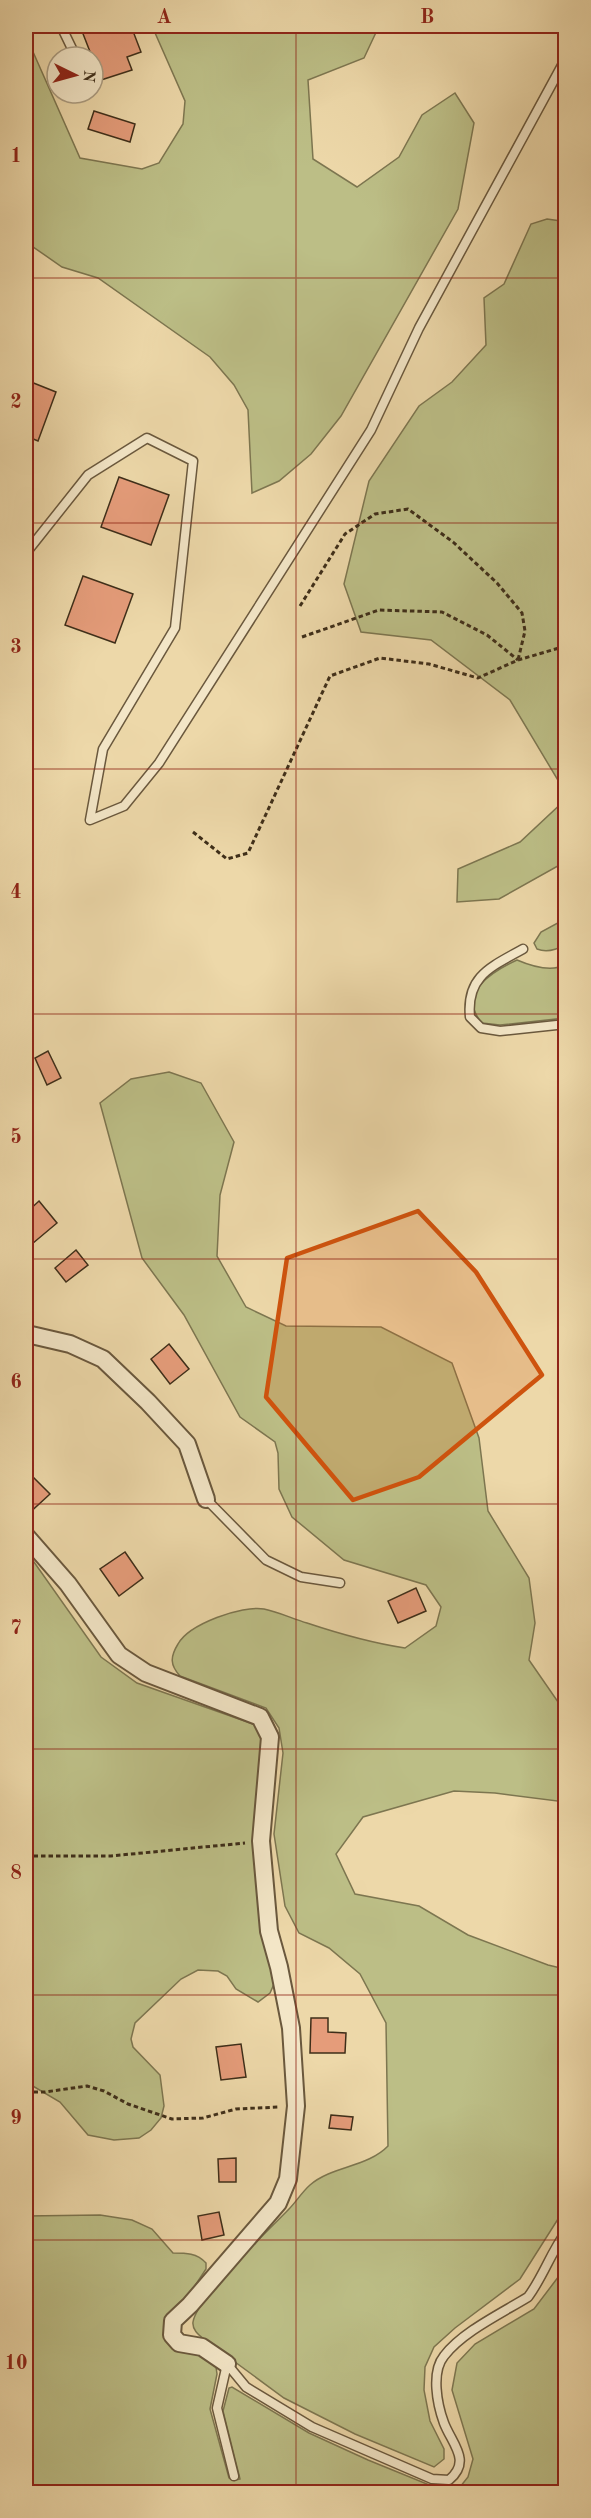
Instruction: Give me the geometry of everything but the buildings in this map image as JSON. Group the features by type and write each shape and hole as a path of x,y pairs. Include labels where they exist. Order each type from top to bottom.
{"street":[{"path":"26,1333 70,1344 103,1359 187,1444 206,1499"},
{"path":"26,1536 68,1584 119,1655 146,1673 260,1717 270,1737 261,1841 269,1931 291,2028 296,2106 288,2179 278,2203 190,2305 173,2321 172,2335 179,2343 202,2347 227,2364"}],"lane":[{"path":"61,26 70,45"},
{"path":"26,553 88,475 147,438 193,461 175,628 103,749 90,819 124,806 159,763 371,430 419,328 566,58"},
{"path":"523,949 488,968 472,986 468,1001 470,1017 481,1028 500,1031 566,1024"},
{"path":"206,1499 266,1560 301,1577 340,1583"},
{"path":"227,2364 246,2387 312,2427 432,2479 449,2480 460,2466 458,2447 444,2423 437,2389 437,2370 443,2356 460,2340 528,2297 536,2287 556,2244 566,2232"},
{"path":"227,2364 217,2408 234,2476"}],"path":[{"path":"300,606 345,534 375,514 408,509 453,542 497,583 522,613 525,631 518,660"},
{"path":"302,637 379,610 442,612 488,635 518,660"},
{"path":"193,832 227,859 248,853 330,676 380,658 429,664 478,678 518,660 566,646"},
{"path":"26,1856 111,1856 261,1841"},
{"path":"26,2092 87,2086 172,2120 203,2118 236,2109 296,2106"}],"highlighted area":[{"path":"418,1211 476,1272 542,1375 419,1477 353,1500 266,1397 287,1258"}],"green space":[{"path":"152,26 379,26 364,58 308,80 313,159 357,187 399,157 422,115 455,93 474,123 458,209 341,416 311,454 279,481 252,493 248,410 234,385 210,357 98,278 62,267 26,242 26,36 45,79 45,105 57,105 80,158 142,169 159,163 183,124 185,101"},
{"path":"547,219 561,221 566,227 565,284 562,288 566,295 565,792 510,700 431,640 361,632 344,584 369,481 419,406 452,382 486,345 484,298 504,284 531,224"},
{"path":"565,800 565,862 499,899 457,902 458,869 520,842"},
{"path":"565,919 565,945 544,951 537,949 534,943 541,932"},
{"path":"517,960 547,968 565,965 565,1018 500,1025 482,1023 475,1012 473,1002 475,993 489,977"},
{"path":"169,1072 201,1083 234,1142 220,1195 217,1256 246,1307 286,1326 381,1327 452,1363 479,1438 488,1511 529,1578 535,1623 529,1660 565,1712 565,1802 495,1793 454,1791 363,1817 336,1854 355,1894 419,1906 468,1935 548,1965 565,1969 565,2208 520,2279 455,2328 434,2347 425,2367 424,2390 430,2421 444,2449 444,2459 434,2467 355,2434 284,2398 205,2340 196,2332 193,2325 197,2311 220,2281 310,2185 329,2174 380,2153 388,2146 386,2023 360,1974 329,1948 299,1933 285,1906 274,1834 283,1753 279,1728 266,1708 180,1676 172,1661 174,1653 184,1637 204,1623 230,1613 254,1609 270,1610 356,1638 405,1648 436,1626 441,1607 426,1585 344,1560 292,1517 279,1489 278,1453 275,1442 240,1417 184,1315 142,1258 100,1103 131,1079"},
{"path":"26,1554 101,1657 137,1683 256,1725 262,1738 274,1984 270,1993 258,2002 236,1989 227,1976 218,1971 198,1970 181,1979 135,2023 131,2039 133,2047 160,2075 164,2106 161,2118 151,2130 139,2138 114,2140 88,2135 60,2102 26,2082"},
{"path":"100,2215 132,2220 152,2229 173,2253 195,2255 206,2263 206,2269 165,2331 201,2353 216,2367 217,2374 210,2409 229,2478 236,2480 240,2479 223,2411 229,2388 232,2387 309,2433 368,2460 444,2491 460,2487 468,2477 473,2459 452,2390 457,2363 475,2344 534,2309 565,2268 565,2492 26,2492 26,2216"}]}
